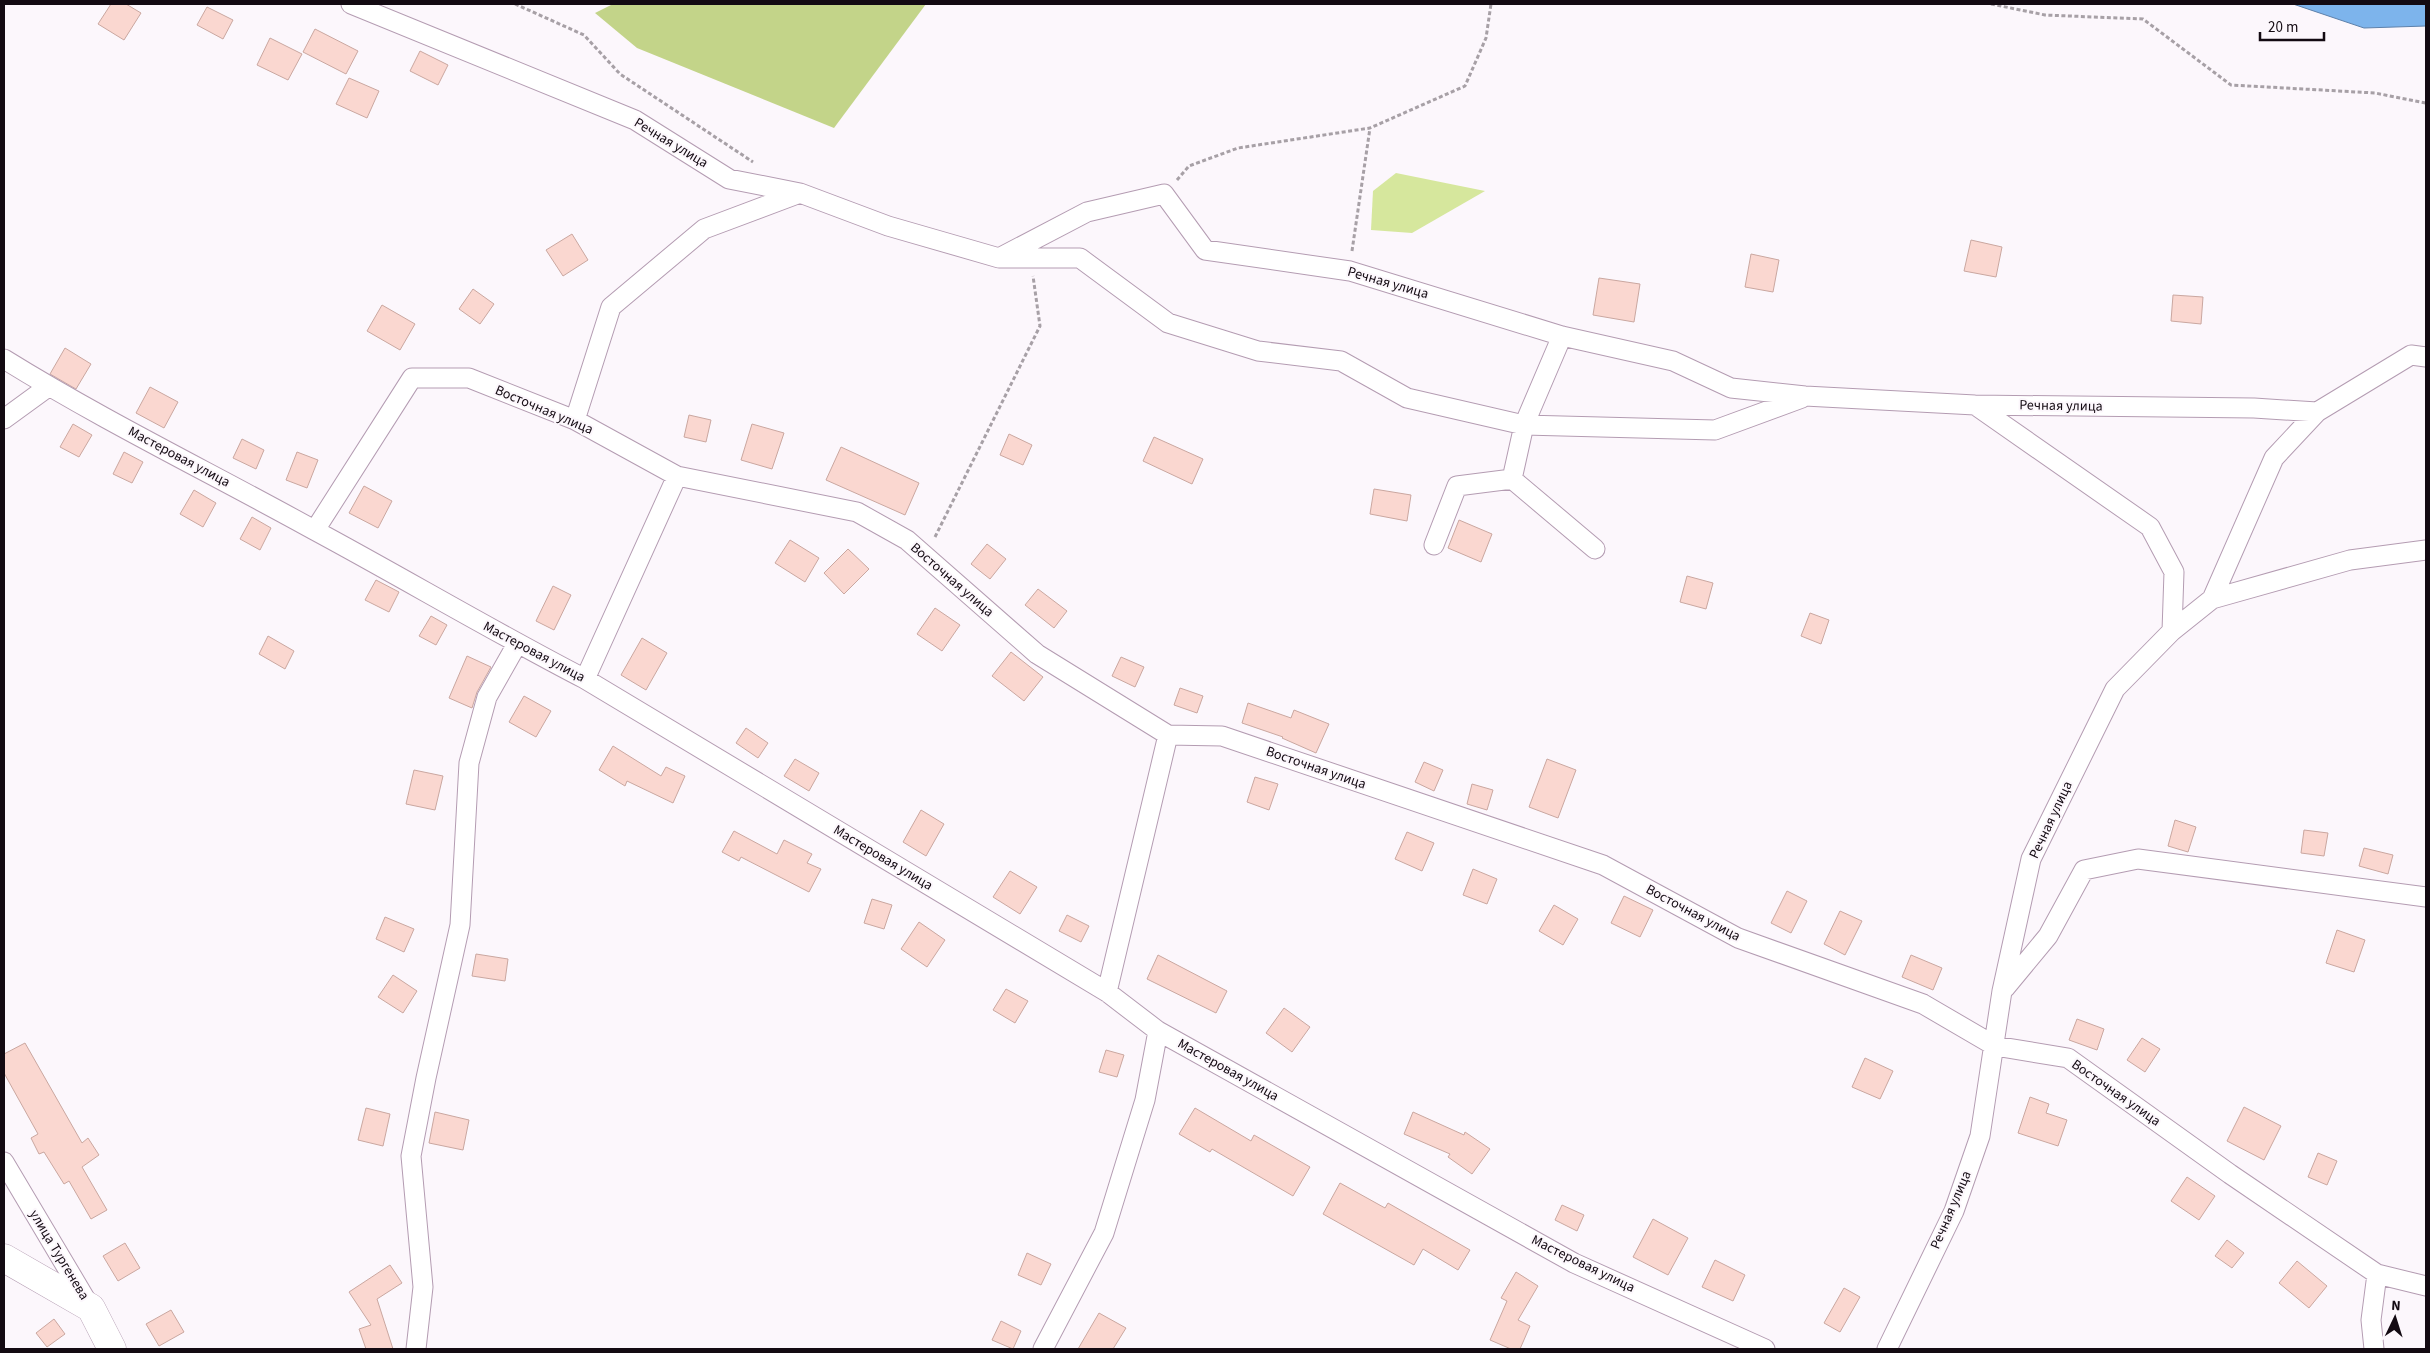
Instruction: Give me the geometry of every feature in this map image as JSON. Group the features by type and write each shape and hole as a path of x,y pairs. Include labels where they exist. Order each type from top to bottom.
{"main road":[{"path":"4,1258 91,1308"},
{"name":"улица Тургенева","path":"91,1308 112,1349"}],"street":[{"name":"Речная улица","path":"351,4 635,120 729,179 800,193 888,226 999,258 1080,258 1168,323 1258,351 1341,361 1407,398 1524,425 1716,430 1805,396"},
{"path":"575,420 611,307 704,229 800,193"},
{"name":"Речная улица","path":"1164,194 1205,250 1350,271 1562,336 1673,361 1731,388 1805,396 1975,405 2254,408 2317,412"},
{"path":"999,258 1087,212 1164,194"},
{"path":"1512,479 1524,425 1562,336"},
{"path":"2212,599 2274,458 2317,412 2411,355 2426,357"},
{"name":"Мастеровая улица","path":"4,359 48,387 315,530 517,644 585,679 1106,992 1158,1031 1574,1263 1765,1349"},
{"name":"Восточная улица","path":"315,530 412,378 469,378 575,420 677,476 856,512 907,540 1037,654 1168,735 1222,736 1603,864 1738,938 1922,1004 1995,1046 2068,1058 2230,1174 2378,1274"},
{"path":"4,419 48,387"},
{"path":"1975,405 2150,527 2174,572 2172,631"},
{"path":"585,679 677,476"},
{"path":"1434,545 1457,486 1512,479 1595,549"},
{"name":"Речная улица","path":"1887,1349 1954,1211 1980,1136 2002,991 2031,859 2115,689 2172,631 2212,599 2350,560 2426,550"},
{"path":"416,1349 423,1287 411,1156 426,1078 460,925 469,763 488,698 517,644"},
{"path":"1106,992 1168,735"},
{"path":"2002,991 2048,936 2084,870 2138,859 2426,897"},
{"path":"1043,1349 1104,1233 1145,1100 1158,1031"},
{"name":"улица Тургенева","path":"4,1162 91,1308"},
{"path":"2374,1349 2371,1320 2378,1274 2426,1286"}],"path":[{"path":"515,4 584,35 620,74 759,166"},
{"path":"1164,194 1190,166 1238,148 1370,128 1465,86 1486,38 1491,4"},
{"path":"1991,4 2045,15 2143,19 2231,85 2375,93 2426,103"},
{"path":"1350,271 1370,128"},
{"path":"926,556 1040,326 1030,258"}],"green space":[{"path":"613,4 926,4 834,128 637,48 595,13"},
{"path":"1396,173 1485,191 1412,233 1371,230 1373,191"}],"water":[{"path":"2293,4 2426,4 2426,26 2364,28"}],"building":[{"path":"111,4 126,4 141,13 124,40 98,24"},
{"path":"207,7 233,20 223,39 197,25"},
{"path":"315,29 358,51 346,74 303,52"},
{"path":"270,38 302,54 288,80 257,65"},
{"path":"420,51 448,65 438,85 410,71"},
{"path":"349,78 379,91 367,118 336,104"},
{"path":"572,234 588,260 563,276 546,250"},
{"path":"1971,240 2002,247 1996,277 1964,271"},
{"path":"1751,254 1779,260 1773,292 1745,287"},
{"path":"1599,278 1640,284 1634,322 1593,315"},
{"path":"473,289 494,304 480,324 459,309"},
{"path":"2173,295 2203,297 2201,324 2171,321"},
{"path":"382,305 415,324 400,350 367,331"},
{"path":"65,348 91,364 76,389 50,374"},
{"path":"150,387 178,402 164,428 136,413"},
{"path":"689,415 711,420 706,442 684,437"},
{"path":"73,424 92,435 79,457 60,447"},
{"path":"752,424 784,433 772,469 741,460"},
{"path":"1009,434 1032,445 1023,465 1000,455"},
{"path":"1154,437 1203,459 1192,484 1143,461"},
{"path":"242,439 264,450 256,469 233,458"},
{"path":"841,447 919,483 905,515 826,480"},
{"path":"124,452 143,462 132,483 113,474"},
{"path":"297,452 318,460 307,488 286,480"},
{"path":"364,486 392,501 378,528 349,513"},
{"path":"1374,489 1411,495 1407,521 1370,514"},
{"path":"194,490 216,503 203,527 180,514"},
{"path":"252,517 271,528 260,550 240,539"},
{"path":"1459,520 1492,534 1481,562 1448,548"},
{"path":"790,540 819,558 805,582 775,563"},
{"path":"987,544 1006,559 990,579 971,564"},
{"path":"848,549 869,569 844,594 824,573"},
{"path":"1687,576 1713,583 1706,609 1680,602"},
{"path":"376,580 399,592 389,612 365,600"},
{"path":"553,586 571,595 554,630 536,621"},
{"path":"1038,589 1067,611 1054,628 1025,605"},
{"path":"935,608 960,625 942,651 917,634"},
{"path":"1810,613 1829,620 1821,644 1801,636"},
{"path":"431,616 447,625 436,645 419,636"},
{"path":"268,636 294,651 285,669 259,654"},
{"path":"642,638 667,653 646,690 621,675"},
{"path":"1011,652 1043,677 1024,701 992,676"},
{"path":"467,656 491,667 477,692 472,708 449,698"},
{"path":"1121,657 1144,667 1135,687 1112,676"},
{"path":"1180,688 1203,696 1197,713 1174,705"},
{"path":"524,696 551,711 536,737 509,722"},
{"path":"1248,703 1291,718 1294,710 1329,724 1316,753 1283,737 1242,723"},
{"path":"746,728 768,743 758,758 736,743"},
{"path":"613,746 661,776 666,767 685,776 673,803 627,781 625,786 599,770"},
{"path":"795,759 819,773 809,791 784,776"},
{"path":"1547,759 1576,770 1558,818 1529,807"},
{"path":"1424,762 1443,770 1434,791 1415,782"},
{"path":"414,770 443,776 435,810 406,804"},
{"path":"1255,777 1278,784 1269,810 1247,802"},
{"path":"1472,784 1493,790 1487,810 1467,804"},
{"path":"921,810 944,824 926,856 903,842"},
{"path":"2175,820 2196,827 2188,852 2168,846"},
{"path":"2304,830 2328,833 2324,856 2301,853"},
{"path":"734,831 777,854 784,840 812,854 807,863 821,869 809,892 741,857 739,861 722,852"},
{"path":"1407,832 1434,843 1422,871 1395,859"},
{"path":"2364,848 2393,855 2388,874 2359,866"},
{"path":"1473,869 1497,879 1487,904 1463,895"},
{"path":"1010,871 1037,887 1020,914 993,897"},
{"path":"1787,891 1807,901 1791,933 1771,923"},
{"path":"1624,896 1653,910 1640,937 1611,923"},
{"path":"872,899 892,905 884,929 864,923"},
{"path":"1554,905 1578,919 1563,945 1539,931"},
{"path":"1840,911 1862,921 1845,955 1824,944"},
{"path":"1067,915 1089,926 1081,942 1059,931"},
{"path":"385,917 414,929 404,952 376,939"},
{"path":"919,922 945,940 927,967 901,949"},
{"path":"2337,930 2365,940 2354,972 2326,963"},
{"path":"476,954 508,959 505,981 472,976"},
{"path":"1158,955 1227,991 1216,1013 1147,979"},
{"path":"1911,955 1942,968 1933,990 1902,977"},
{"path":"393,975 417,991 403,1013 378,997"},
{"path":"1006,989 1028,1001 1015,1023 993,1010"},
{"path":"1284,1008 1310,1027 1292,1052 1266,1033"},
{"path":"2077,1019 2104,1029 2097,1050 2069,1040"},
{"path":"2142,1038 2160,1049 2145,1072 2127,1060"},
{"path":"25,1043 82,1143 88,1138 99,1155 82,1167 107,1210 91,1219 69,1181 64,1184 44,1152 39,1154 31,1138 38,1134 4,1073 4,1054"},
{"path":"1106,1050 1124,1055 1117,1077 1099,1072"},
{"path":"1865,1058 1893,1071 1880,1099 1852,1087"},
{"path":"2030,1097 2049,1104 2046,1113 2067,1120 2058,1146 2018,1133"},
{"path":"2244,1107 2281,1126 2264,1160 2227,1141"},
{"path":"366,1108 390,1114 383,1146 358,1140"},
{"path":"1195,1108 1251,1141 1254,1135 1310,1167 1293,1196 1212,1149 1210,1152 1179,1134"},
{"path":"435,1112 469,1120 463,1150 429,1143"},
{"path":"1413,1112 1464,1135 1465,1132 1490,1149 1472,1174 1448,1157 1450,1154 1404,1134"},
{"path":"2318,1153 2337,1161 2327,1185 2308,1177"},
{"path":"2187,1177 2215,1196 2199,1220 2171,1201"},
{"path":"1340,1183 1385,1208 1388,1203 1470,1250 1458,1270 1423,1249 1414,1265 1323,1214"},
{"path":"1562,1205 1584,1215 1577,1231 1555,1220"},
{"path":"1653,1219 1688,1238 1668,1275 1633,1257"},
{"path":"2227,1240 2244,1253 2232,1268 2215,1256"},
{"path":"125,1243 140,1268 118,1281 103,1256"},
{"path":"1027,1253 1051,1264 1041,1285 1018,1275"},
{"path":"1715,1260 1745,1275 1733,1301 1702,1287"},
{"path":"2297,1261 2327,1286 2309,1308 2279,1283"},
{"path":"390,1265 402,1283 377,1299 393,1349 366,1349 359,1329 371,1325 349,1292"},
{"path":"1516,1272 1538,1286 1518,1320 1530,1326 1520,1349 1511,1349 1490,1340 1507,1301 1501,1298"},
{"path":"1844,1288 1860,1297 1840,1332 1824,1323"},
{"path":"171,1310 184,1332 159,1346 146,1324"},
{"path":"1099,1313 1126,1328 1113,1349 1078,1349"},
{"path":"54,1319 65,1334 47,1347 36,1333"},
{"path":"1001,1321 1021,1331 1013,1349 992,1340"}]}
